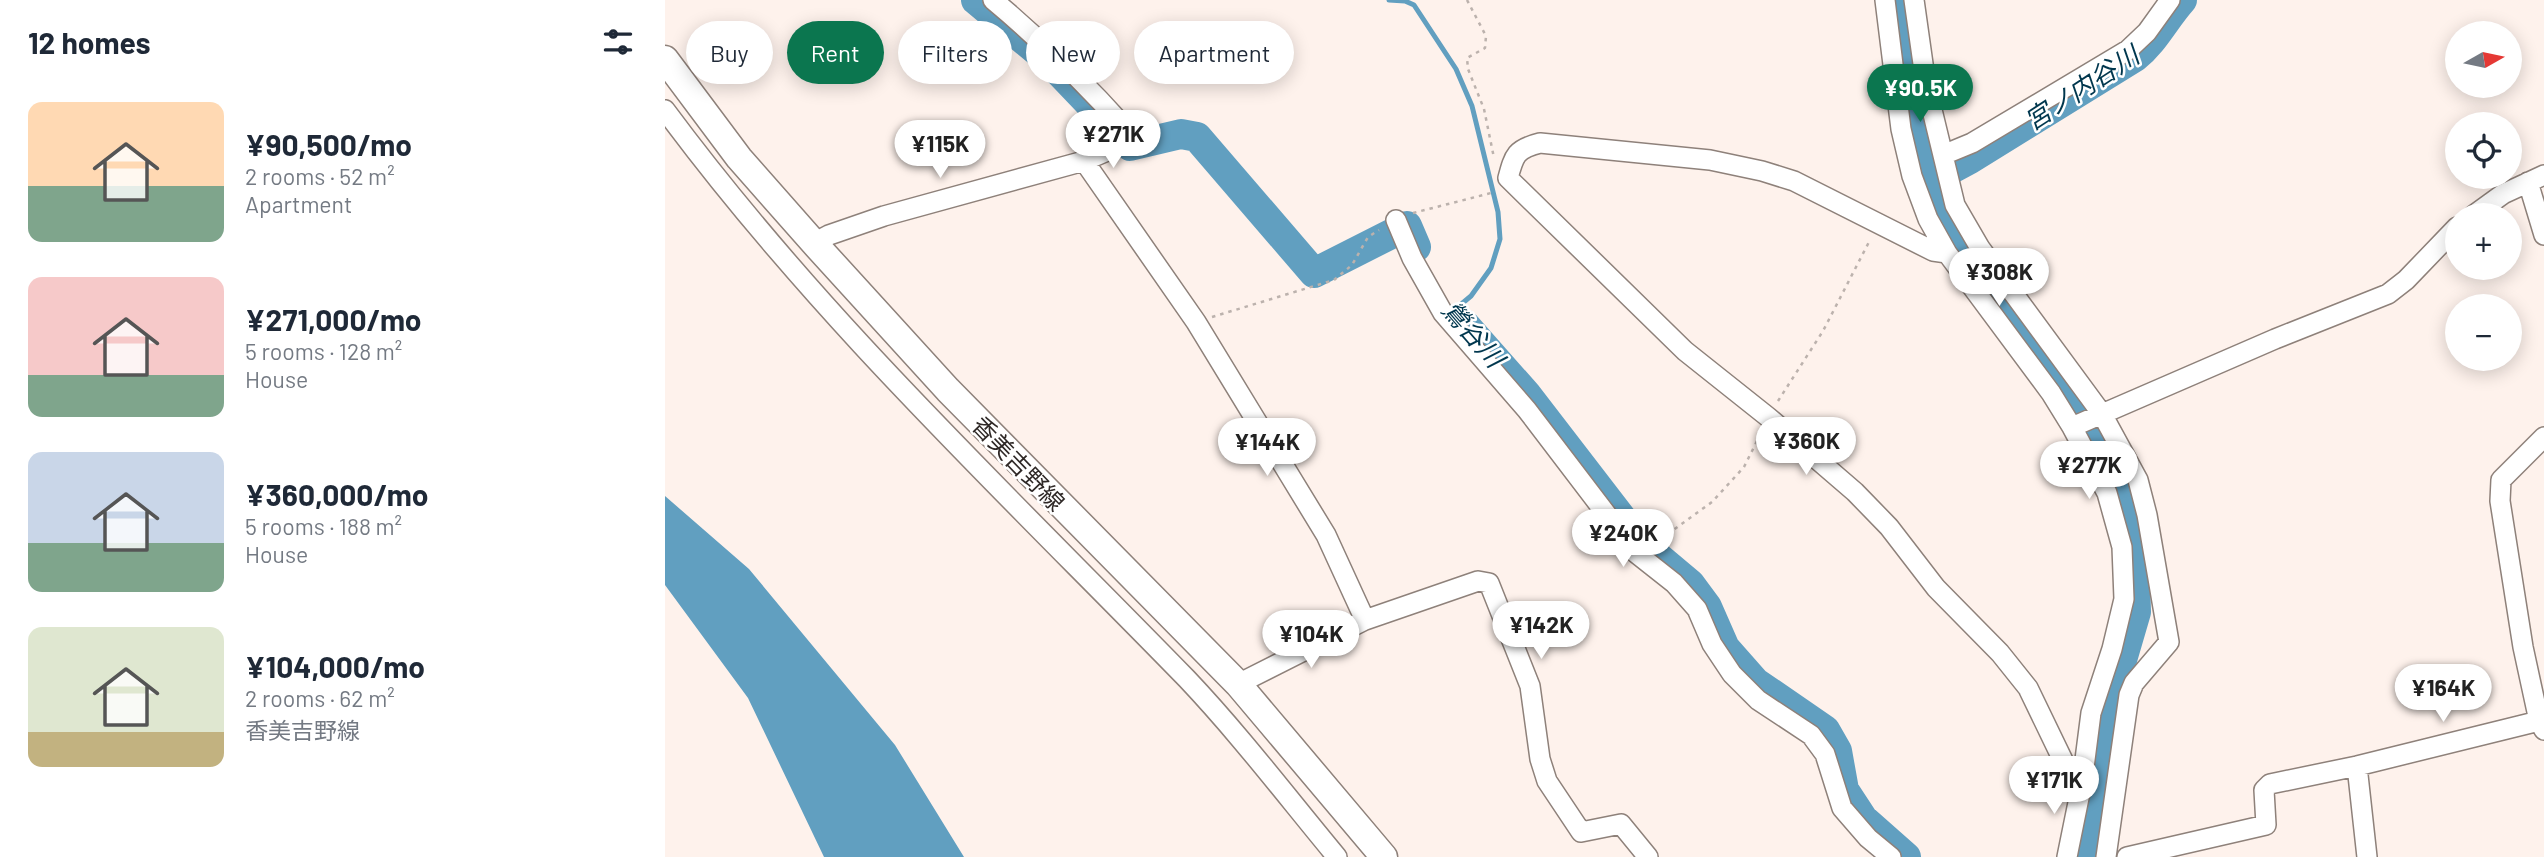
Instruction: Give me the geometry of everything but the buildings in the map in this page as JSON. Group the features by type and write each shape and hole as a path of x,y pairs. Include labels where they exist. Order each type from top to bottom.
{"main road":[{"name":"香美吉野線","path":"665,59 739,158 814,243 948,390 1238,684 1384,857"}],"street":[{"path":"814,243 884,216 1084,161 1112,149 1128,131 1091,89 1042,41 993,0"},
{"path":"1885,0 1932,152 1955,205 1980,248 2099,415 2138,480 2147,515 2169,642 2134,683 2129,695 2106,857"},
{"path":"1914,0 1932,152"},
{"path":"2067,857 2082,783 2091,713 2112,649 2124,599 2122,547 2108,494 2074,426 1947,253 1928,219 1912,176 1932,152 1972,143 2128,50 2147,32 2170,0"},
{"path":"665,110 775,249 854,338 1188,681 1337,857"},
{"path":"1947,253 1933,251 1794,181 1710,160 1541,143 1526,146 1514,156 1501,185 1685,351 1768,417 1854,492 1889,527 1936,587 2000,653 2028,688 2070,775 2082,783"},
{"path":"1084,161 1196,322 1326,536 1365,620"},
{"path":"2491,203 2503,194 2536,179 2544,235"},
{"path":"1399,227 1412,258 1443,313 1527,410 1636,553 1674,583 1697,609 1712,644 1732,674 1758,700 1811,735 1825,754 1842,808 1868,838 1891,857"},
{"path":"2074,426 2388,294 2406,280 2445,239"},
{"path":"2127,857 2266,825 2264,790 2270,784 2541,725 2523,646 2500,501 2501,480 2544,437"},
{"path":"1238,684 1365,620 1478,581 1489,583 1530,686 1540,759 1547,782 1581,832 1621,824 1647,857"},
{"path":"2357,766 2367,857"}],"path":[{"path":"1196,322 1334,280 1352,265 1368,237 1399,227 1408,214 1489,194 1501,185 1484,109 1468,69 1467,58 1485,48 1486,36 1468,0"},
{"path":"1650,546 1712,502 1744,467 1768,417 1823,331 1878,225"}],"water":[{"path":"665,496 749,569 895,745 964,857 824,857 748,698 665,585"}],"waterway":[{"name":"鶯谷川","path":"976,0 1047,59 1130,146 1181,134 1197,137 1314,273 1407,226 1416,247"},
{"path":"1389,0 1405,1 1414,5 1456,69 1472,106 1498,212 1500,239 1491,268 1471,296 1453,311"},
{"path":"1898,0 1916,122 1947,229 1995,301 2068,396 2117,481 2134,547 2136,612 2117,677 2083,857"},
{"name":"宮ノ内谷川","path":"1931,180 1970,159 2135,57 2182,0"},
{"name":"鶯谷川","path":"1464,324 1526,394 1640,542 1690,584 1707,607 1725,648 1755,682 1825,730 1837,751 1844,790 1863,819 1906,857"}]}
